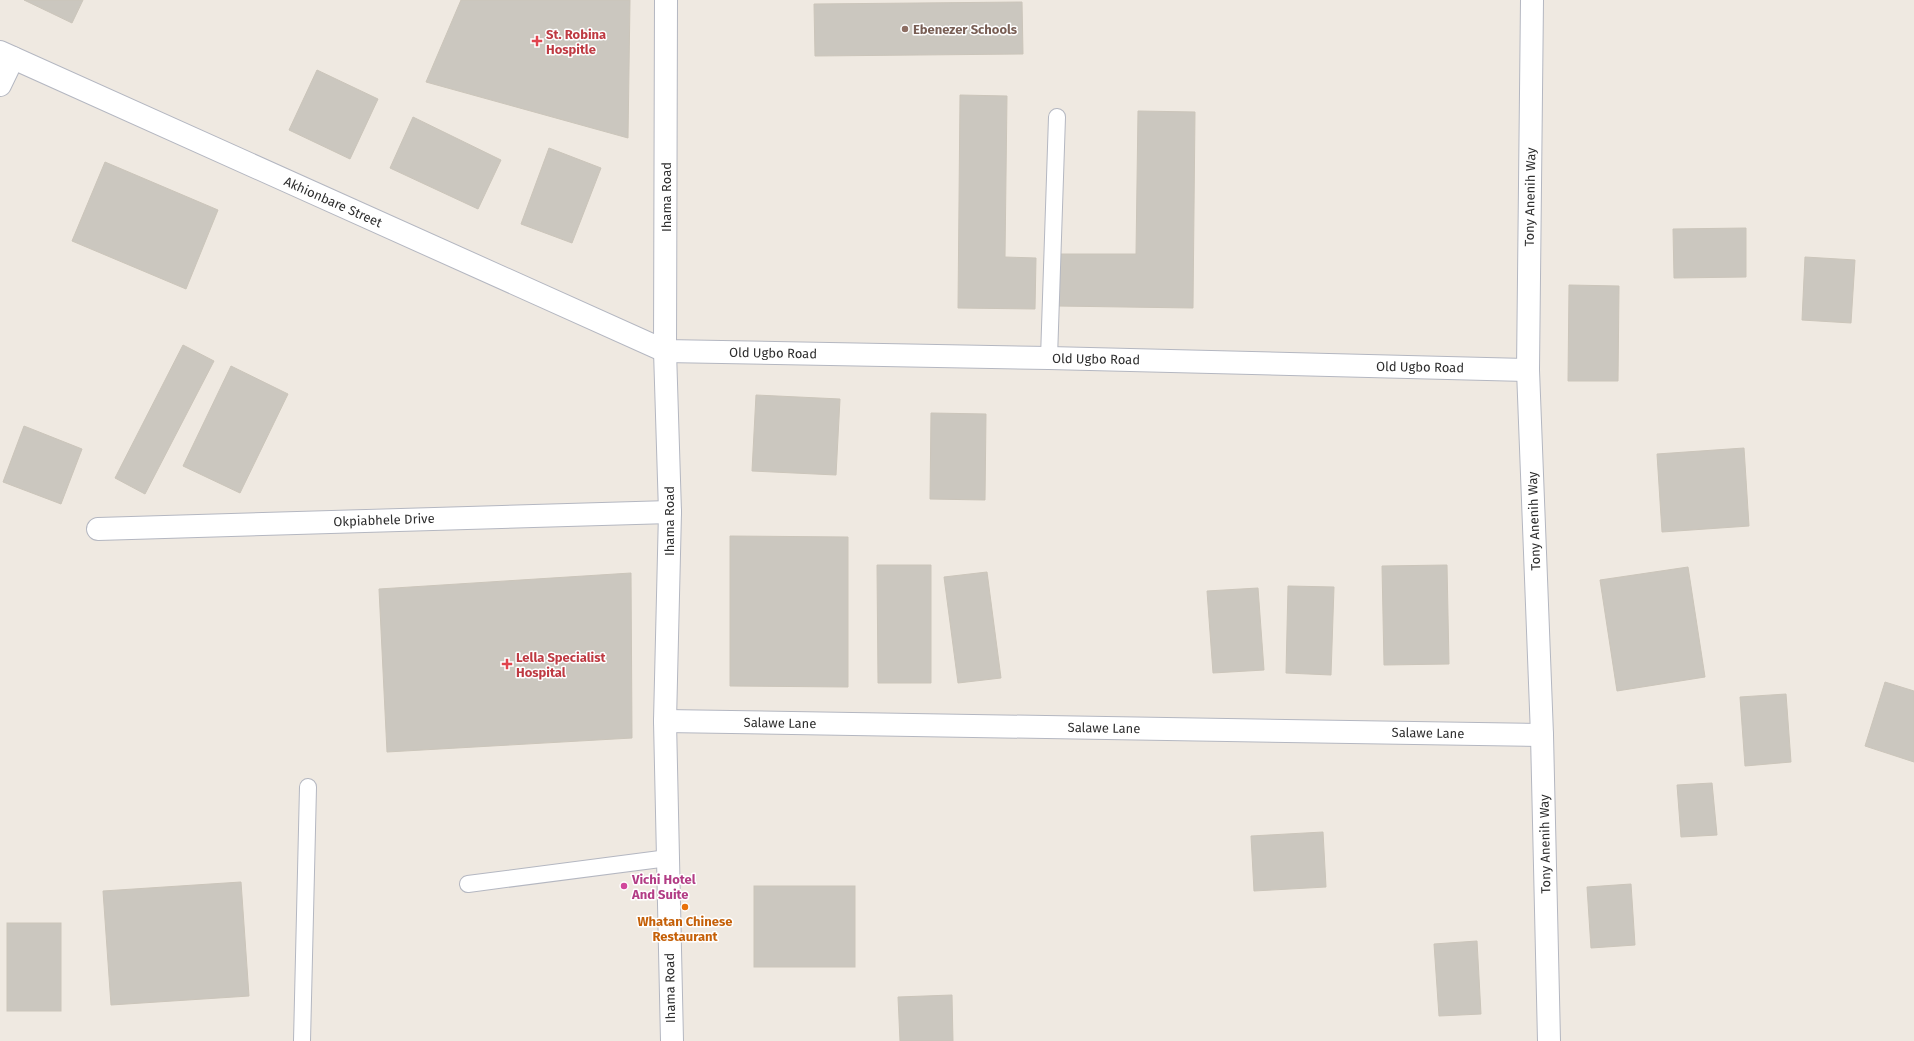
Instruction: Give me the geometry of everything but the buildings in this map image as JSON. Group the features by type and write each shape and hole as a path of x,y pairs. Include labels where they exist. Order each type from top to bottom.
{"street":[{"name":"Ihama Road","path":"666,0 665,351 670,512 665,721 672,1041"},
{"name":"Tony Anenih Way","path":"1532,0 1528,370 1542,735 1549,1041"},
{"name":"Akhionbare Street","path":"6,55 665,351"},
{"path":"0,85 6,55"},
{"name":"Old Ugbo Road","path":"665,351 1049,358 1528,370"},
{"name":"Okpiabhele Drive","path":"98,529 670,512"},
{"name":"Salawe Lane","path":"665,721 1542,735"}],"lane":[{"path":"1049,358 1058,117"},
{"path":"302,1041 308,787"},
{"path":"468,884 668,858"}],"place":[{"name":"Ebenezer Schools","path":"905,29"},
{"name":"St. Robina Hospitle","path":"537,41"},
{"name":"Lella Specialist Hospital","path":"507,664"},
{"name":"Vichi Hotel And Suite","path":"624,886"},
{"name":"Whatan Chinese Restaurant","path":"685,907"}]}
